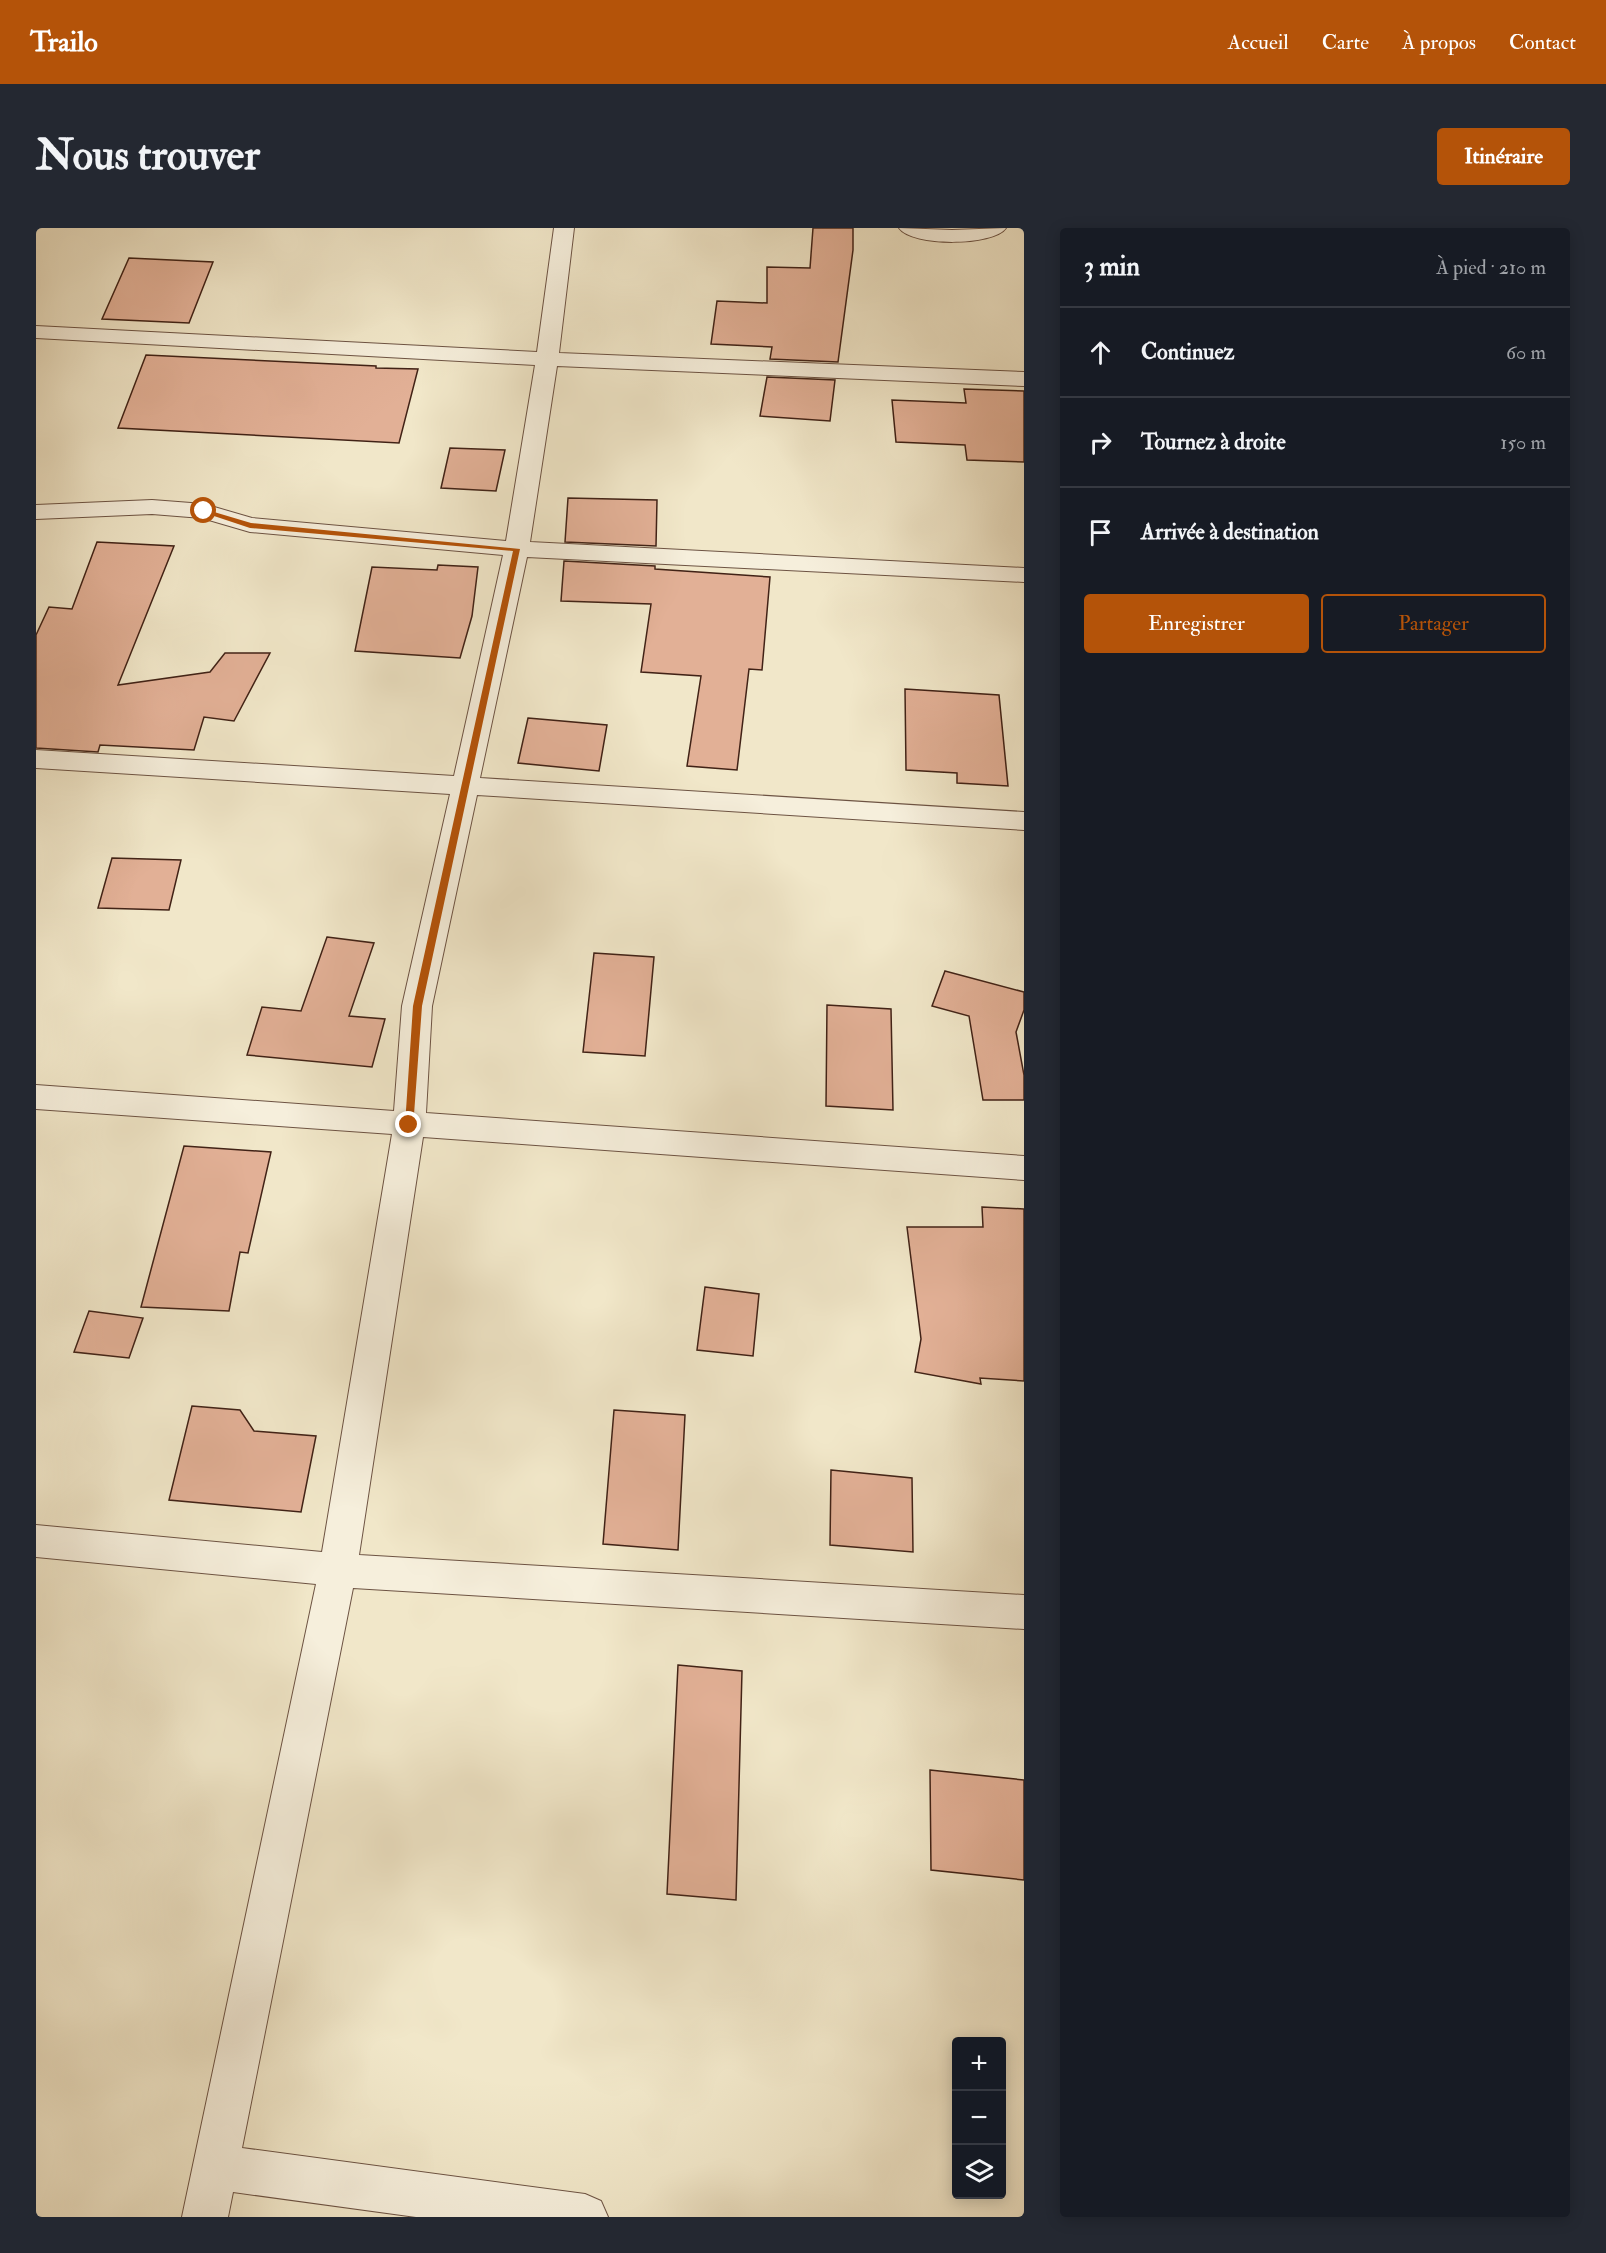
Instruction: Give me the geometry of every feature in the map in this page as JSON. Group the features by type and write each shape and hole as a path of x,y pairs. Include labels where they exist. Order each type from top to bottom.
{"street":[{"path":"206,2217 214,2167 338,1570 409,1125 417,1006 517,549 547,359 564,228"},
{"path":"909,228 923,234 973,236 996,228"},
{"path":"36,332 547,359 1024,379"},
{"path":"36,512 152,507 204,511 250,525 517,549 1024,575"},
{"path":"36,759 1024,821"},
{"path":"36,1096 409,1125 1024,1168"},
{"path":"36,1541 338,1570 1024,1612"},
{"path":"214,2167 585,2217"}],"building":[{"path":"813,228 853,228 853,250 838,362 770,359 772,347 711,344 717,301 767,303 767,267 810,268"},
{"path":"129,258 213,262 189,323 102,319"},
{"path":"146,355 418,369 399,443 118,428"},
{"path":"767,377 835,380 830,421 760,416"},
{"path":"964,389 1024,391 1024,462 967,460 965,445 896,442 892,400 966,403"},
{"path":"450,448 505,450 496,491 441,488"},
{"path":"568,498 657,500 656,546 565,542"},
{"path":"97,542 174,546 118,685 210,672 225,653 270,653 234,721 204,717 194,750 100,745 98,752 36,748 36,635 49,607 72,609"},
{"path":"564,561 655,566 655,569 770,577 762,670 749,669 737,770 687,766 701,676 641,672 651,604 561,601"},
{"path":"438,565 478,567 472,616 460,658 355,651 372,567 437,570"},
{"path":"905,689 999,695 1008,786 957,783 957,773 906,770"},
{"path":"528,718 607,725 599,771 518,763"},
{"path":"112,858 181,860 169,910 98,908"},
{"path":"327,937 374,943 349,1016 385,1019 372,1067 247,1055 262,1007 301,1011"},
{"path":"594,953 654,957 645,1056 583,1052"},
{"path":"945,971 1024,992 1024,1010 1016,1032 1024,1075 1024,1100 983,1100 969,1016 932,1006"},
{"path":"827,1005 891,1009 893,1110 826,1106"},
{"path":"184,1146 271,1152 248,1253 240,1252 229,1311 141,1307"},
{"path":"982,1207 1024,1209 1024,1381 980,1378 981,1384 915,1372 921,1339 907,1227 983,1227"},
{"path":"705,1287 759,1294 753,1356 697,1350"},
{"path":"89,1311 143,1318 129,1358 74,1352"},
{"path":"192,1406 240,1410 254,1431 316,1436 301,1512 169,1500"},
{"path":"614,1410 685,1415 678,1550 603,1544"},
{"path":"831,1470 912,1478 913,1552 830,1545"},
{"path":"678,1665 742,1671 736,1900 667,1894"},
{"path":"930,1770 1024,1780 1024,1880 931,1870"}],"route":[{"path":"204,511 250,525 517,549 417,1006 409,1125"}]}
